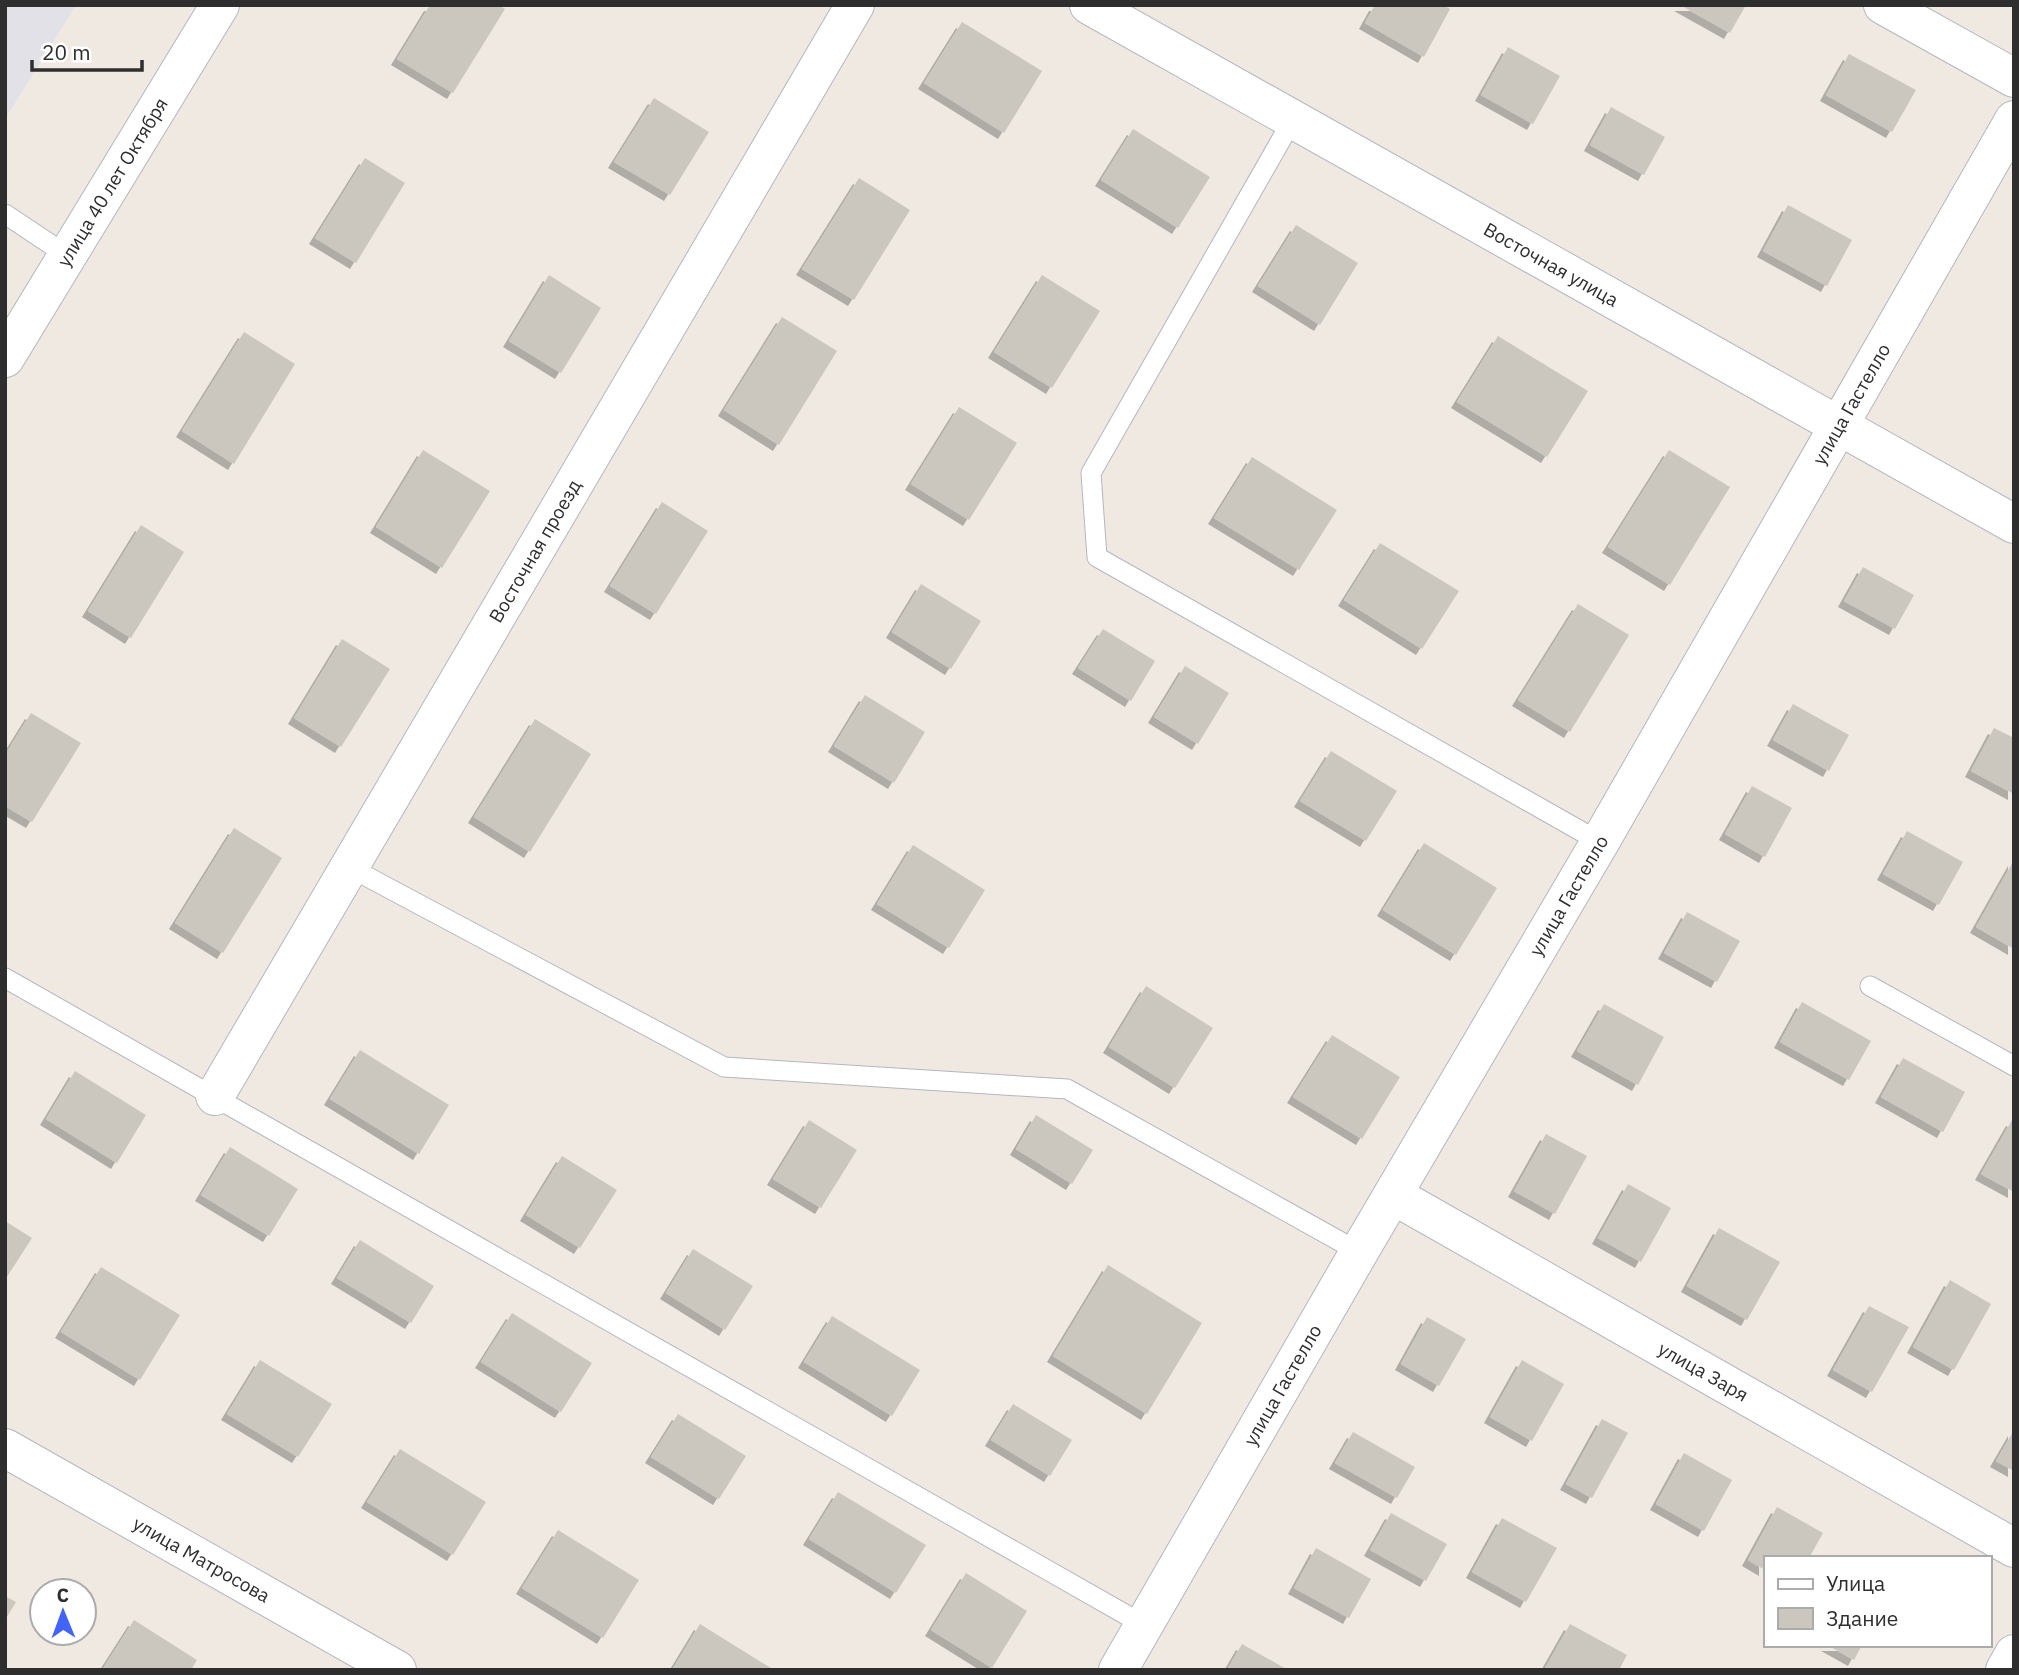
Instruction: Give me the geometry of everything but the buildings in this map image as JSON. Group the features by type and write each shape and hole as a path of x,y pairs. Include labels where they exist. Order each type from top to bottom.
{"street":[{"name":"улица 40 лет Октября","path":"5,358 220,5"},
{"name":"Восточная проезд","path":"215,1096 855,5"},
{"name":"Восточная улица","path":"1089,5 2014,524"},
{"path":"1883,5 2014,78"},
{"name":"улица Гастелло","path":"1118,1670 1600,842 2014,120"},
{"name":"улица Заря","path":"1393,1195 2014,1548"},
{"name":"улица Матросова","path":"5,1448 397,1670"},
{"path":"2005,1670 2014,1654"}],"lane":[{"path":"1293,119 1091,473 1097,557 1600,842"},
{"path":"5,214 68,256"},
{"path":"349,867 724,1067 1067,1089 1359,1252"},
{"path":"5,978 1144,1625"},
{"path":"1870,986 2014,1066"}],"shaded area":[{"path":"5,5 76,5 5,119"}]}
